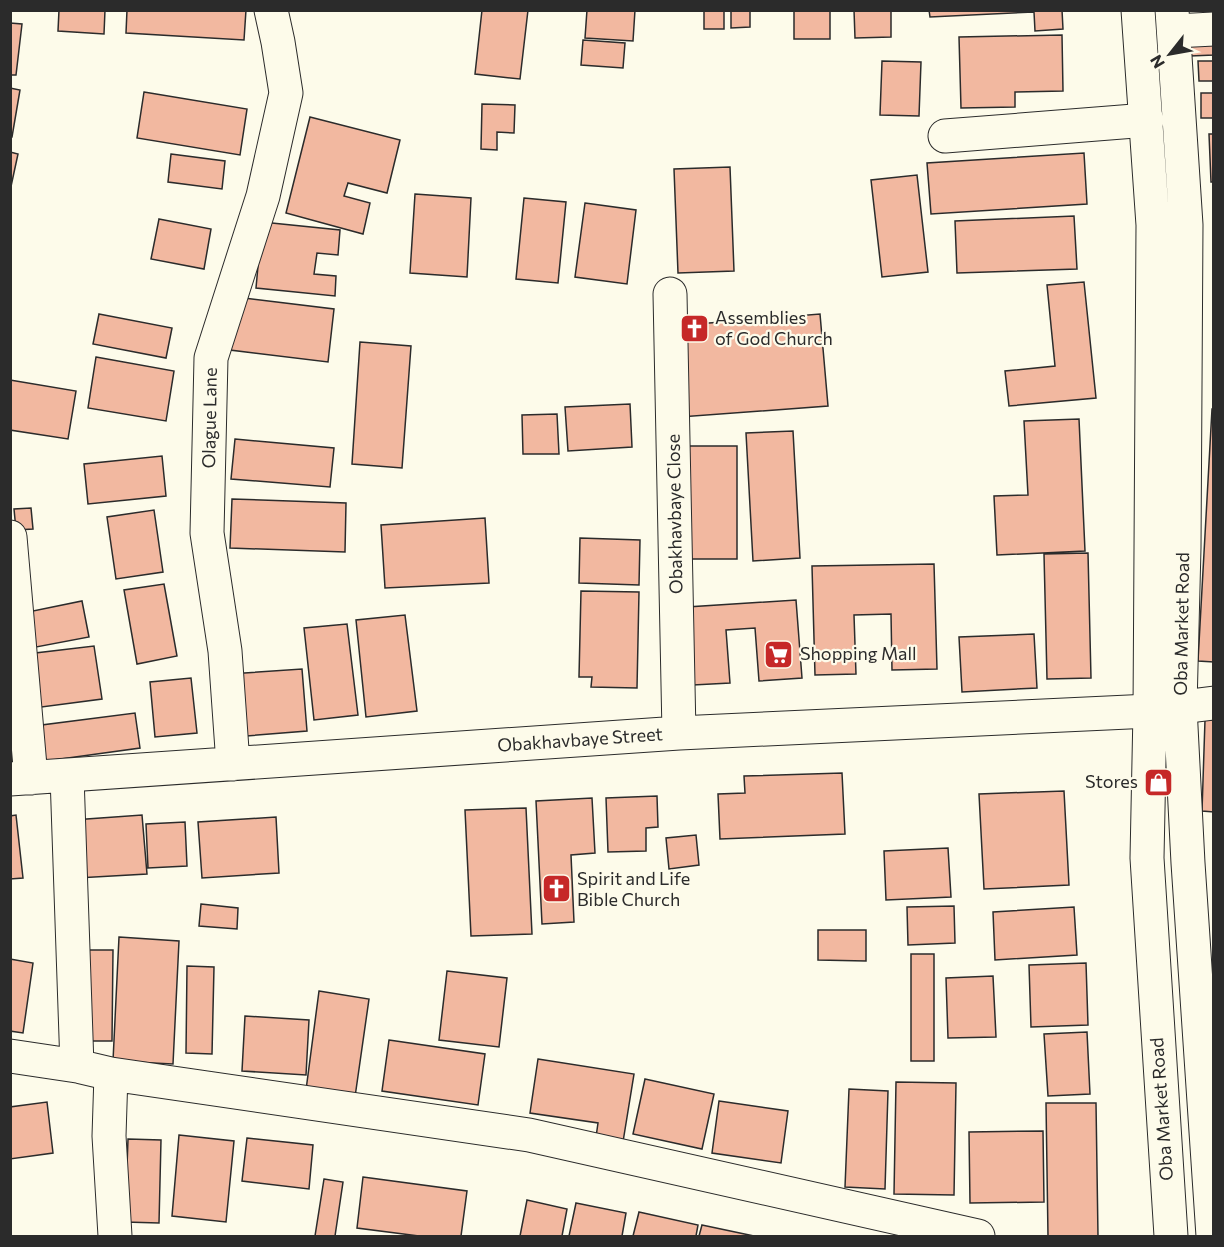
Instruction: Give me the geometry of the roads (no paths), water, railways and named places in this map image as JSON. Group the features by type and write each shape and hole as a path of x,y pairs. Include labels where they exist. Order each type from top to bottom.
{"street":[{"name":"Olague Lane","path":"233,764 225,651 207,533 211,358 263,196 286,93 271,10"},
{"name":"Oba Market Road","path":"1138,10 1153,225 1165,709 1188,863 1213,1236"},
{"name":"Oba Market Road","path":"1171,1236 1147,858 1184,548 1186,225 1173,21"},
{"path":"1173,21 1214,29"},
{"path":"945,136 1147,120"},
{"name":"Obakhavbaye Close","path":"670,294 679,733"},
{"path":"10,537 21,778"},
{"name":"Obakhavbaye Street","path":"21,778 679,733 1165,709 1214,703"},
{"path":"67,776 77,1066"},
{"path":"10,1056 77,1066 111,1074 529,1135 978,1236"},
{"path":"111,1074 109,1136 115,1236"}],"place":[{"name":"Assemblies of God Church","path":"694,328"},
{"name":"Shopping Mall","path":"779,654"},
{"name":"Stores","path":"1159,782"},
{"name":"Spirit and Life Bible Church","path":"556,889"}]}
